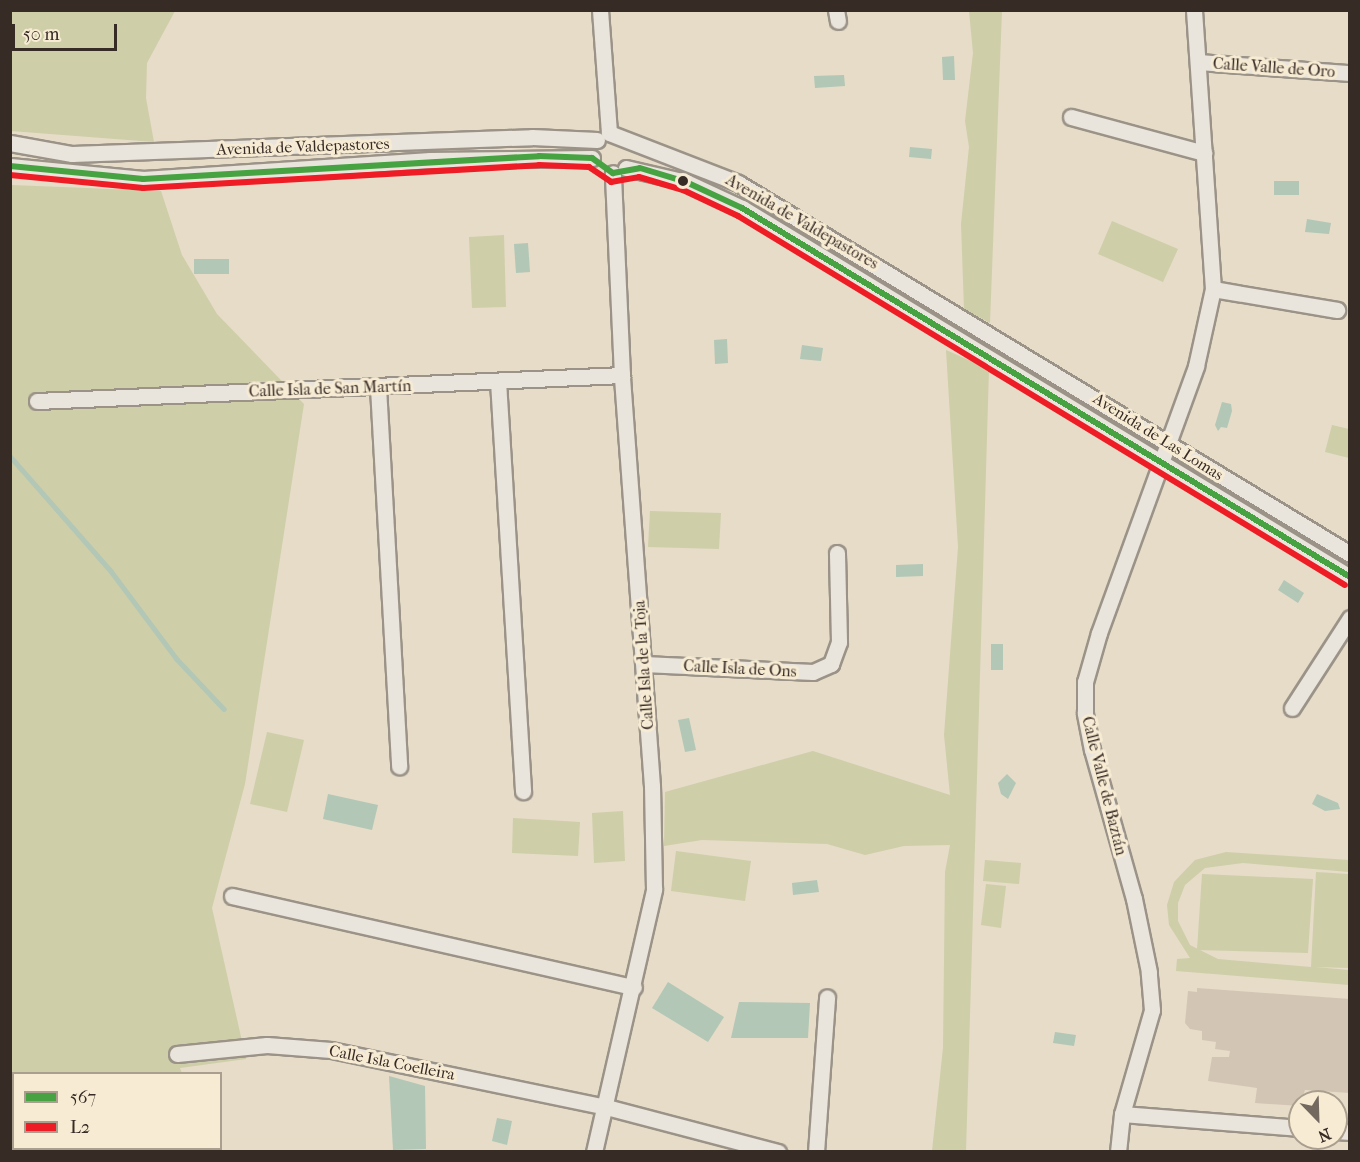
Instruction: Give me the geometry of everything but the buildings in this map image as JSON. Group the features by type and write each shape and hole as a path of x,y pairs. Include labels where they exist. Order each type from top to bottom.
{"street":[{"path":"600,10 603,136 592,158 619,170"},
{"name":"Calle Valle de Baztán","path":"1118,1152 1122,1114 1152,1010 1149,972 1134,899 1092,750 1085,713 1085,682 1099,633 1164,463 1196,366 1213,289 1194,10"},
{"name":"Calle Valle de Oro","path":"1199,62 1350,73"},
{"path":"1071,117 1204,153"},
{"name":"Avenida de Valdepastores","path":"10,143 72,154 603,136 628,141 738,183 968,320"},
{"name":"Calle Isla de la Toja","path":"594,1152 634,987 654,889 644,664 622,375 619,170 632,155 628,141"},
{"name":"Avenida de Valdepastores","path":"10,166 143,179 430,160 592,158"},
{"name":"Avenida de Valdepastores","path":"619,170 686,182 742,208 977,350"},
{"path":"1213,289 1337,310"},
{"name":"Avenida de Las Lomas","path":"968,320 1350,554"},
{"name":"Avenida de Las Lomas","path":"977,350 1350,577"},
{"name":"Calle Isla de San Martín","path":"37,401 622,375"},
{"path":"498,381 523,791"},
{"path":"378,387 399,766"},
{"name":"Calle Isla de Ons","path":"644,664 813,672 831,664 839,642 837,553"},
{"path":"1292,708 1350,618"},
{"path":"232,896 634,987"},
{"path":"816,1152 827,997"},
{"name":"Calle Isla Coelleira","path":"177,1054 267,1045 331,1050 606,1107 778,1152"},
{"path":"1122,1114 1288,1127"}],"shaded area":[{"path":"11,10 175,11 147,63 146,98 154,142 11,131"},
{"path":"969,11 1002,11 990,323 964,309 961,224 969,147 965,121 973,53"},
{"path":"954,56 955,80 943,80 942,57"},
{"path":"844,75 845,86 815,88 814,76"},
{"path":"910,147 932,149 931,159 909,157"},
{"path":"1274,181 1299,181 1299,195 1274,195"},
{"path":"11,185 161,191 182,255 217,314 304,404 245,784 212,908 246,1059 180,1068 182,1072 12,1072 12,1150 215,1151 11,1152"},
{"path":"1307,219 1331,223 1329,234 1305,232"},
{"path":"1112,221 1178,249 1163,282 1098,254"},
{"path":"504,235 506,307 472,308 469,237"},
{"path":"528,243 530,272 516,273 514,244"},
{"path":"194,259 229,259 229,274 194,274"},
{"path":"727,339 728,363 715,364 714,340"},
{"path":"802,345 823,348 821,361 800,359"},
{"path":"946,350 989,369 966,1152 932,1151 943,1048 945,872 950,845 904,846 865,855 827,844 702,840 664,846 665,792 813,751 950,795 944,735 958,547"},
{"path":"1222,402 1231,404 1232,411 1227,428 1221,427 1218,431 1215,425"},
{"path":"1332,425 1349,429 1349,458 1325,452"},
{"path":"650,511 721,513 719,549 648,547"},
{"path":"923,564 923,576 896,577 896,565"},
{"path":"1284,580 1304,593 1298,603 1278,590"},
{"path":"991,644 1003,644 1003,670 991,670"},
{"path":"689,718 696,750 685,752 678,720"},
{"path":"267,732 304,740 287,812 250,804"},
{"path":"1007,774 1016,783 1008,799 1001,794 998,783"},
{"path":"328,794 378,805 372,830 323,819"},
{"path":"1317,794 1338,803 1340,809 1325,811 1312,804"},
{"path":"623,811 625,861 594,863 592,813"},
{"path":"513,818 580,822 578,856 512,853"},
{"path":"676,851 751,861 745,901 671,891"},
{"path":"1226,852 1349,860 1349,872 1243,863 1205,868 1185,885 1178,903 1178,921 1190,945 1218,959 1311,967 1316,872 1349,874 1349,968 1315,967 1349,970 1349,985 1176,971 1177,959 1190,958 1169,925 1167,905 1174,882 1195,860"},
{"path":"985,860 1021,863 1019,884 983,881"},
{"path":"1202,874 1313,879 1308,953 1197,950"},
{"path":"817,880 819,892 793,895 792,883"},
{"path":"986,884 1006,886 1001,928 981,925"},
{"path":"668,982 724,1017 708,1042 652,1008"},
{"path":"739,1002 810,1003 808,1038 731,1038"},
{"path":"1055,1032 1076,1035 1074,1046 1053,1043"},
{"path":"389,1076 425,1086 426,1149 393,1150"},
{"path":"497,1118 512,1121 507,1145 492,1141"}],"waterway":[{"path":"10,456 111,571 176,658 224,709"},
{"path":"10,1106 12,1110"}],"transit line":[{"name":"567","path":"10,166 143,179 539,156 592,158 613,173 640,168 686,182 742,208 1350,577"},
{"name":"L2","path":"10,175 143,188 539,165 589,167 611,182 639,177 683,190 738,216 1345,585"}]}
